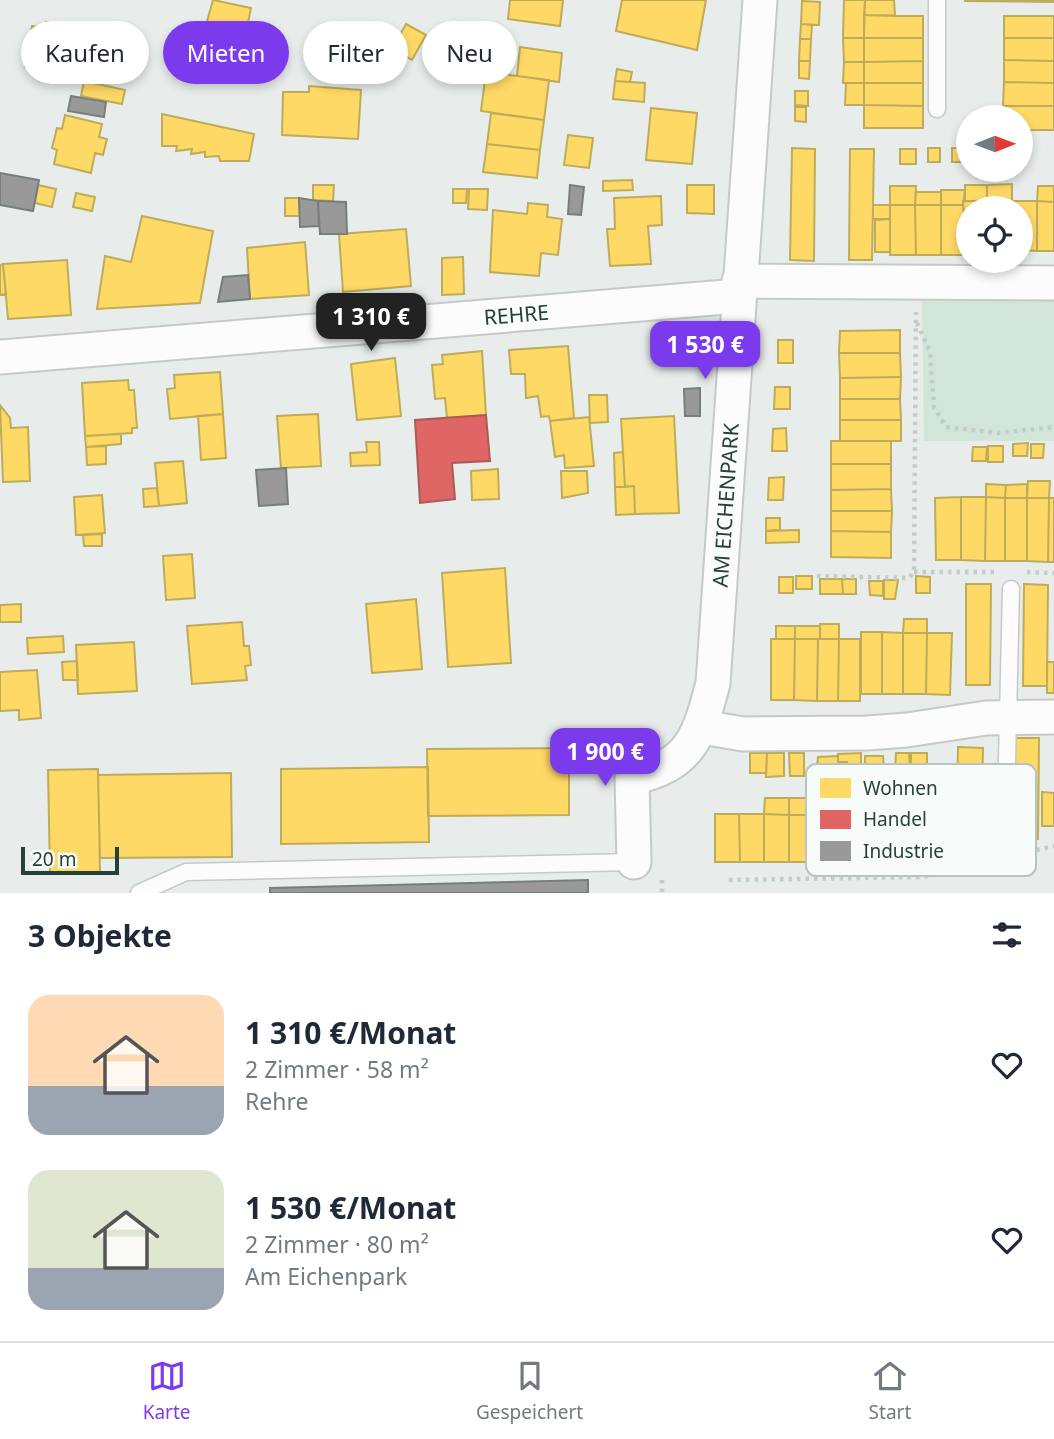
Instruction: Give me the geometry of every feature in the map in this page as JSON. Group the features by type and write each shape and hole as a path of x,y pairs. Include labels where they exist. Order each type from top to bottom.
{"street":[{"name":"AM EICHENPARK","path":"634,862 632,778 659,772 682,756 702,727 713,683 738,288 760,0"},
{"path":"738,288 917,283 1054,283"},
{"name":"REHRE","path":"0,357 738,288"},
{"path":"702,727 743,734 867,733 1008,718 1054,717"}],"lane":[{"path":"937,0 937,109"},
{"path":"1009,764 1011,589"},
{"path":"139,893 186,872 634,862"}],"path":[{"path":"817,576 909,578 914,572 917,283"},
{"path":"916,320 930,352 933,407 946,427 999,433 1054,426"},
{"path":"914,572 997,572"},
{"path":"1022,572 1054,573"},
{"path":"1036,848 1054,846"},
{"path":"729,880 926,876"}],"green space":[{"path":"1054,299 1054,441 924,441 922,300"}],"building: Wohnen":[{"path":"213,0 251,8 248,21 207,21"},
{"path":"510,0 563,0 560,26 508,19"},
{"path":"622,0 706,0 697,50 616,31"},
{"path":"844,0 865,0 864,38 843,38"},
{"path":"865,0 894,0 895,16 864,15"},
{"path":"1054,0 1054,2 965,1"},
{"path":"802,1 820,2 819,25 801,24"},
{"path":"864,15 923,16 923,38 864,38"},
{"path":"1004,16 1054,16 1054,38 1004,38"},
{"path":"801,24 812,25 811,39 800,39"},
{"path":"408,25 422,33 422,42 412,60 408,58"},
{"path":"843,38 864,38 864,62 844,62"},
{"path":"864,38 923,38 923,61 864,62"},
{"path":"1004,38 1054,38 1054,61 1004,60"},
{"path":"800,39 811,39 810,61 799,61"},
{"path":"520,47 562,53 559,82 517,76"},
{"path":"1004,60 1054,61 1054,83 1004,82"},
{"path":"799,61 810,61 809,79 799,78"},
{"path":"923,61 923,83 864,83 864,62"},
{"path":"844,62 864,62 864,83 843,83"},
{"path":"617,69 632,72 630,82 615,81"},
{"path":"517,76 549,80 544,120 481,111 484,84 517,84"},
{"path":"615,81 645,83 644,102 613,99"},
{"path":"1004,82 1054,83 1054,106 1003,105"},
{"path":"846,83 864,83 864,105 845,105"},
{"path":"864,83 923,83 923,106 864,105"},
{"path":"83,84 125,90 122,104 81,96"},
{"path":"309,86 361,90 358,139 282,135 283,92 309,92"},
{"path":"795,91 808,91 808,106 795,105"},
{"path":"864,105 923,106 923,128 864,128"},
{"path":"1033,106 1054,106 1054,130 1033,130"},
{"path":"795,107 806,107 806,122 795,121"},
{"path":"651,108 697,113 692,164 646,160"},
{"path":"491,113 544,120 540,150 487,144"},
{"path":"162,114 254,134 249,161 220,161 219,156 205,157 205,152 191,154 192,149 176,151 177,146 162,146"},
{"path":"65,115 102,124 99,137 107,139 103,155 95,153 91,173 54,164 57,150 52,148 57,128 62,129"},
{"path":"568,135 593,138 589,168 564,165"},
{"path":"487,144 540,150 537,178 483,172"},
{"path":"792,148 815,149 814,261 790,260"},
{"path":"928,148 940,148 940,162 928,162"},
{"path":"952,148 956,148 956,162 952,162"},
{"path":"850,149 874,149 872,260 849,260"},
{"path":"900,149 916,149 916,164 900,164"},
{"path":"632,180 633,190 603,191 603,181"},
{"path":"1012,184 1012,196 987,196 987,185"},
{"path":"38,185 56,189 52,207 35,203"},
{"path":"313,185 334,185 333,201 313,200"},
{"path":"687,185 714,185 714,214 687,213"},
{"path":"965,185 987,185 987,196 965,196"},
{"path":"890,186 916,186 915,205 890,205"},
{"path":"1038,186 1054,186 1054,202 1037,201"},
{"path":"453,189 467,189 466,203 453,203"},
{"path":"469,189 488,189 487,210 468,209"},
{"path":"941,190 965,190 964,196 956,196 956,205 941,205"},
{"path":"916,192 941,192 941,205 915,205"},
{"path":"76,193 95,197 92,211 73,207"},
{"path":"661,196 662,225 648,226 651,264 610,266 607,229 615,229 614,198"},
{"path":"285,198 299,198 300,216 285,216"},
{"path":"1033,201 1037,201 1037,251 1033,251"},
{"path":"1037,201 1054,202 1054,251 1037,251"},
{"path":"528,203 548,205 547,217 562,219 558,255 541,253 539,276 490,272 493,210 527,214"},
{"path":"873,205 890,205 890,219 873,219"},
{"path":"890,205 915,205 916,255 890,255"},
{"path":"915,205 941,205 941,255 916,255"},
{"path":"941,205 956,205 956,255 941,255"},
{"path":"142,216 213,231 200,303 97,309 105,256 131,262"},
{"path":"890,219 890,252 875,252 875,220"},
{"path":"406,229 411,286 343,292 339,234"},
{"path":"305,242 309,295 250,299 247,248"},
{"path":"463,257 464,294 442,295 442,258"},
{"path":"67,260 71,315 8,319 3,264"},
{"path":"3,264 6,294 0,295 0,265"},
{"path":"900,330 900,353 839,353 840,331"},
{"path":"778,340 793,340 793,363 778,363"},
{"path":"568,346 574,418 550,421 549,416 541,417 538,396 526,398 525,374 511,374 509,350"},
{"path":"482,351 486,415 447,418 445,398 435,399 432,365 443,364 442,355"},
{"path":"839,353 900,353 901,377 840,378"},
{"path":"395,358 401,416 357,420 351,364"},
{"path":"220,372 223,414 170,419 167,389 175,388 174,375"},
{"path":"901,377 900,399 840,399 840,378"},
{"path":"128,380 129,390 134,390 137,428 132,428 132,433 85,436 82,383"},
{"path":"775,387 790,387 790,409 774,409"},
{"path":"589,395 607,395 608,422 590,423"},
{"path":"840,399 900,399 901,420 840,420"},
{"path":"0,405 10,418 11,428 28,427 30,481 3,482"},
{"path":"223,414 226,458 201,460 198,416"},
{"path":"318,414 321,466 281,468 277,416"},
{"path":"674,416 679,513 635,514 634,486 625,487 621,419"},
{"path":"589,417 594,466 565,468 564,455 555,457 550,421"},
{"path":"840,420 901,420 901,441 840,441"},
{"path":"786,428 787,451 772,451 773,429"},
{"path":"121,434 121,444 86,447 85,436"},
{"path":"831,441 891,441 891,464 831,464"},
{"path":"366,442 379,442 380,465 351,466 350,453 367,452"},
{"path":"1028,443 1027,456 1013,456 1013,444"},
{"path":"1031,444 1044,444 1043,458 1031,458"},
{"path":"106,446 106,464 87,465 86,447"},
{"path":"988,446 1003,446 1003,462 988,462"},
{"path":"973,447 987,447 986,461 972,461"},
{"path":"623,452 625,487 615,487 614,453"},
{"path":"183,461 187,503 159,506 155,463"},
{"path":"831,464 891,464 891,489 831,490"},
{"path":"498,469 499,499 472,500 471,471"},
{"path":"561,471 587,471 588,493 562,498"},
{"path":"784,477 783,500 768,500 769,478"},
{"path":"1028,481 1050,481 1049,498 1027,498"},
{"path":"986,484 1006,485 1005,498 986,497"},
{"path":"1027,484 1027,498 1005,498 1006,485"},
{"path":"634,486 635,514 616,515 615,487"},
{"path":"157,488 159,506 144,507 143,489"},
{"path":"891,489 892,511 831,511 831,490"},
{"path":"102,495 105,533 76,535 74,497"},
{"path":"961,497 986,497 985,561 961,560"},
{"path":"961,497 961,560 936,560 935,498"},
{"path":"986,497 1005,498 1005,561 985,561"},
{"path":"1005,498 1027,498 1027,561 1005,561"},
{"path":"1027,498 1049,498 1048,562 1027,561"},
{"path":"1049,498 1054,498 1054,562 1048,562"},
{"path":"831,511 892,511 891,532 831,531"},
{"path":"766,518 780,518 780,530 766,531"},
{"path":"799,530 799,542 766,543 766,531"},
{"path":"831,531 891,532 891,558 831,557"},
{"path":"102,534 102,546 84,546 83,535"},
{"path":"192,554 195,598 166,600 163,556"},
{"path":"505,568 511,663 448,667 442,573"},
{"path":"796,576 812,576 812,589 796,589"},
{"path":"916,576 930,577 930,593 916,593"},
{"path":"779,577 793,577 793,593 779,593"},
{"path":"820,579 842,579 843,594 820,594"},
{"path":"842,579 856,579 856,594 843,594"},
{"path":"884,580 898,580 895,599 884,599"},
{"path":"869,581 883,581 883,596 870,595"},
{"path":"966,584 991,584 990,685 966,685"},
{"path":"1024,584 1048,585 1047,686 1023,686"},
{"path":"416,599 422,669 372,673 366,604"},
{"path":"21,604 21,622 0,622 0,605"},
{"path":"904,619 927,619 927,633 903,633"},
{"path":"242,622 244,646 249,646 251,665 245,666 247,680 192,684 187,626"},
{"path":"820,624 839,624 839,639 820,639"},
{"path":"776,626 795,626 795,639 776,639"},
{"path":"795,626 820,626 820,639 795,639"},
{"path":"861,632 882,632 882,694 861,694"},
{"path":"882,632 903,633 903,694 882,694"},
{"path":"903,633 927,633 926,694 903,694"},
{"path":"927,633 952,633 950,695 926,694"},
{"path":"63,636 64,652 28,654 27,638"},
{"path":"771,639 795,639 794,700 771,700"},
{"path":"795,639 818,639 817,701 794,700"},
{"path":"818,639 839,639 838,701 817,701"},
{"path":"839,639 860,639 860,701 838,701"},
{"path":"134,642 137,691 78,694 76,645"},
{"path":"77,661 78,680 63,680 62,662"},
{"path":"1047,662 1054,662 1054,693 1047,693"},
{"path":"37,670 41,718 19,720 19,710 0,711 0,672"},
{"path":"1015,738 1039,738 1038,839 1036,764 1015,764"},
{"path":"958,747 983,748 983,764 958,764"},
{"path":"569,748 569,815 428,816 427,749"},
{"path":"750,753 767,753 766,773 750,773"},
{"path":"767,753 784,753 784,776 766,777"},
{"path":"789,753 804,753 804,776 790,776"},
{"path":"861,753 861,764 838,762 838,754"},
{"path":"896,753 909,753 910,764 895,764"},
{"path":"911,753 927,753 927,764 911,764"},
{"path":"838,756 838,764 817,764 818,757"},
{"path":"865,756 883,756 884,764 865,764"},
{"path":"428,767 429,842 281,844 281,769"},
{"path":"98,769 100,873 50,873 48,770"},
{"path":"231,773 232,857 100,858 98,775"},
{"path":"1042,792 1054,793 1054,826 1042,826"},
{"path":"765,798 789,798 789,815 764,814"},
{"path":"789,798 806,798 806,815 789,815"},
{"path":"715,814 739,814 740,862 715,862"},
{"path":"739,814 764,814 764,862 740,862"},
{"path":"764,814 789,815 789,862 764,862"},
{"path":"789,815 806,815 806,862 789,862"}],"building: Handel":[{"path":"486,415 490,461 452,463 455,499 420,503 415,420"}],"building: Industrie":[{"path":"71,96 106,102 104,117 68,111"},
{"path":"0,173 39,180 33,211 0,205"},
{"path":"570,185 584,187 581,215 568,214"},
{"path":"299,198 318,201 319,226 300,227"},
{"path":"318,201 346,202 347,234 320,234"},
{"path":"248,275 250,299 218,302 223,277"},
{"path":"700,388 700,416 685,416 684,389"},
{"path":"286,468 288,504 259,506 256,470"},
{"path":"588,880 588,893 270,893 270,888"}]}
